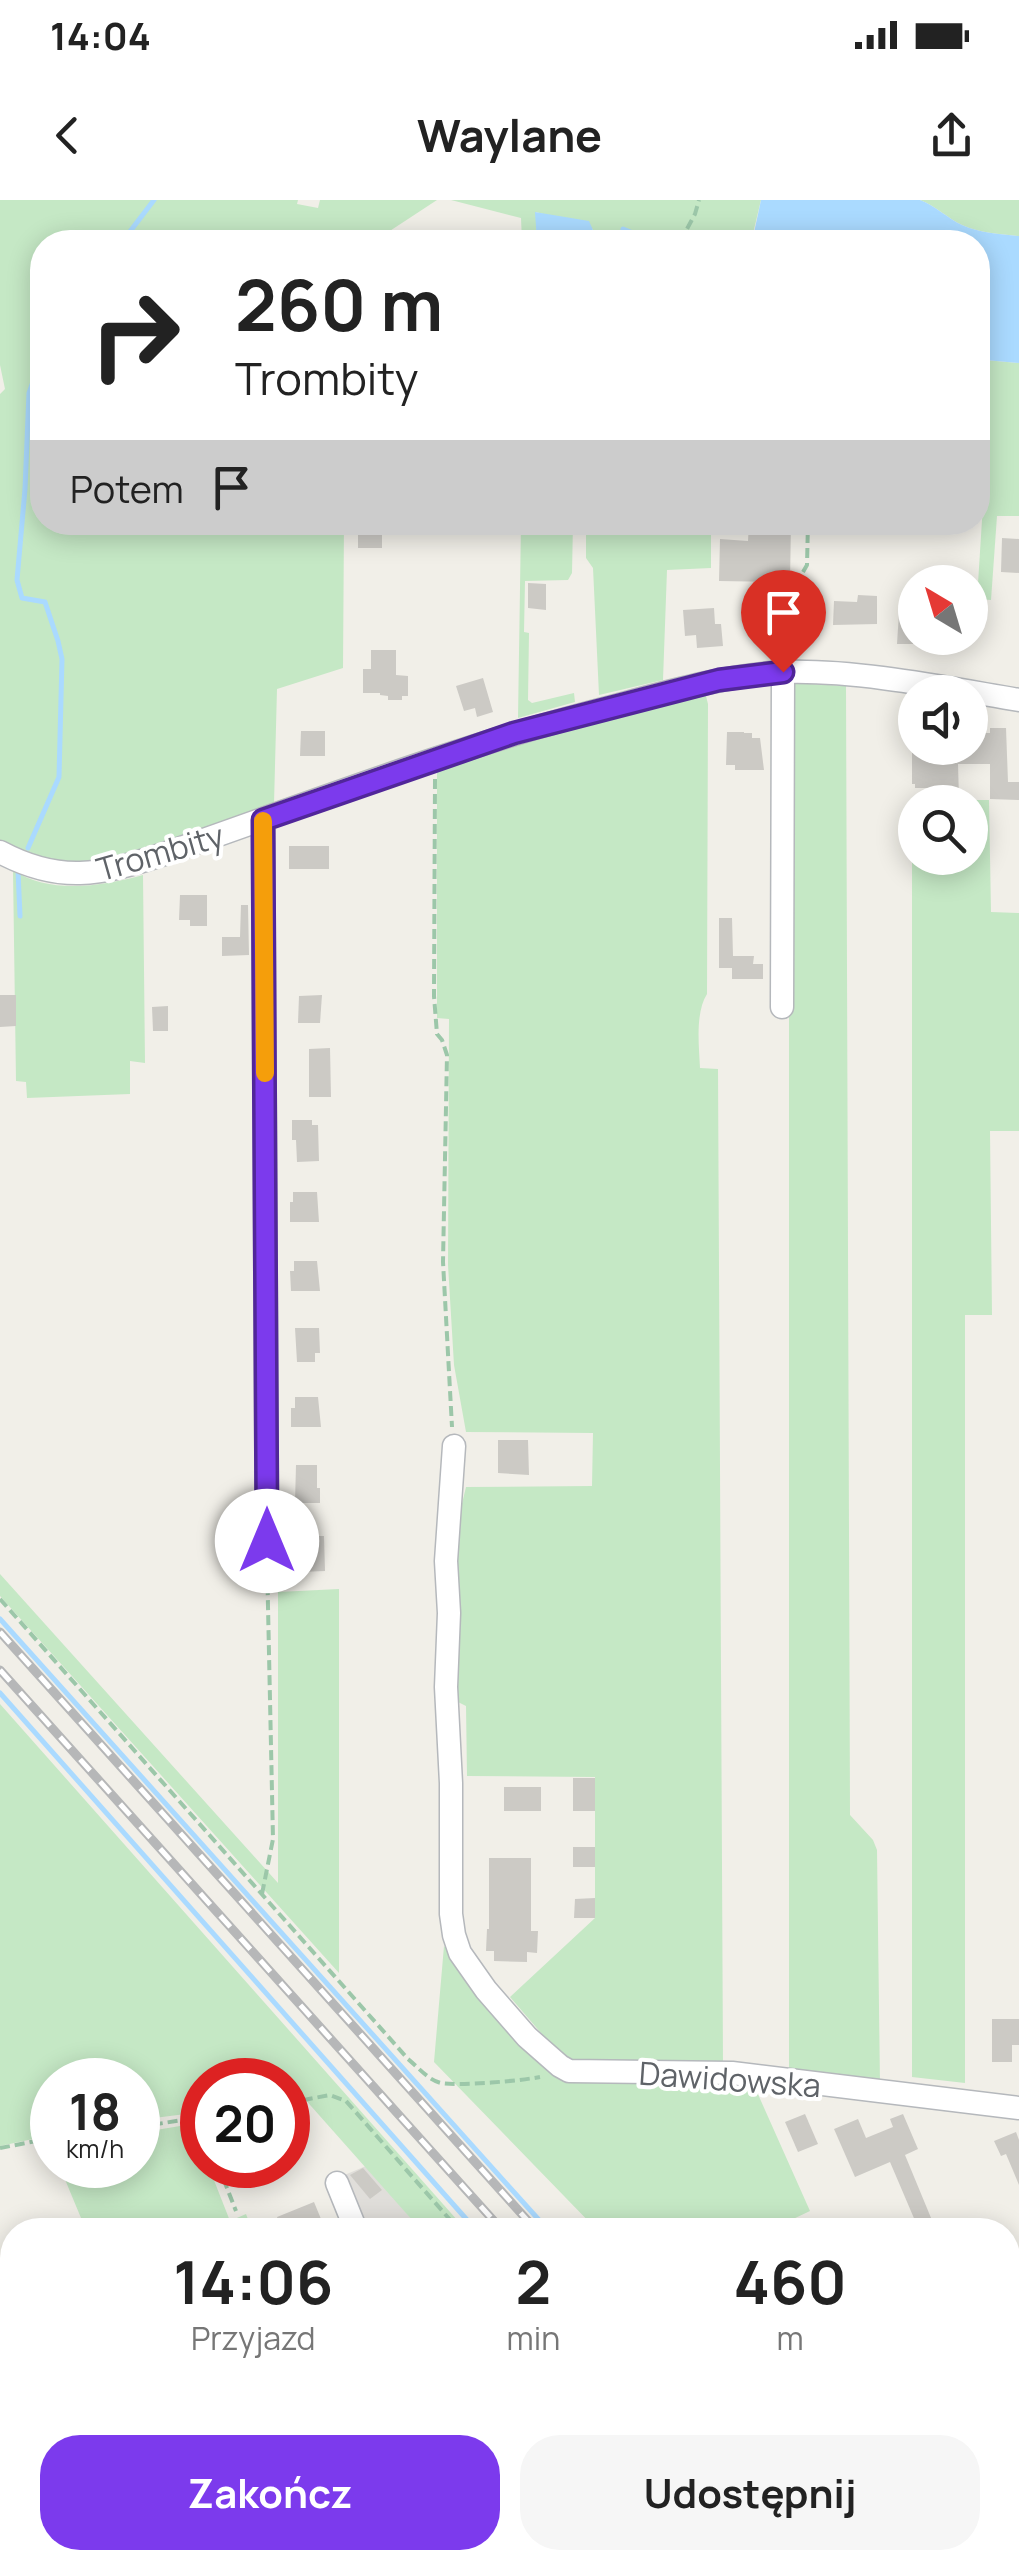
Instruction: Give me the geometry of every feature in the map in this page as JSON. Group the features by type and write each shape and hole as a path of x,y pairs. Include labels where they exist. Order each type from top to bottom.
{"street":[{"path":"782,1006 783,672"},
{"name":"Trombity","path":"0,852 69,874 133,864 514,733 719,680 816,672 1019,700"},
{"path":"263,820 267,1541"},
{"path":"454,1446 446,1561 451,1918 460,1953 478,1981 527,2038 568,2070"},
{"name":"Dawidowska","path":"568,2070 732,2073 1019,2108"},
{"path":"337,2182 351,2218"}],"path":[{"path":"687,230 699,200"},
{"path":"803,572 808,565 808,535"},
{"path":"434,760 434,996 436,1025 446,1055 443,1262 454,1446"},
{"path":"262,1894 273,1840 267,1541"},
{"path":"0,1600 429,2078 441,2082 533,2078 568,2070"},
{"path":"310,2099 330,2095 346,2101 448,2218"},
{"path":"0,2148 30,2142"},
{"path":"227,2188 236,2211"}],"shaded area":[{"path":"366,2166 411,2218 359,2218 342,2176"}],"green space":[{"path":"0,200 298,200 297,204 318,208 320,200 437,200 391,230 30,230 30,535 344,535 343,668 277,689 274,804 159,847 97,862 43,860 0,842 0,394 5,389 0,365"},
{"path":"451,200 761,200 754,230 593,230 536,212 537,230 522,230 521,218"},
{"path":"920,200 1019,200 1019,236 969,228"},
{"path":"990,360 1019,363 1019,516 997,516 991,600 988,565 979,565 981,535 990,535"},
{"path":"521,535 573,535 572,573 568,580 525,581 524,632 529,633 528,700 532,703 574,693 575,702 518,718"},
{"path":"586,535 711,535 711,568 667,570 663,680 599,695 593,568 586,558"},
{"path":"793,683 846,686 850,1815 877,1850 880,2084 789,2071 789,691"},
{"path":"705,692 707,994 699,1020 699,1040 700,1068 718,1069 723,2065 596,2066 594,2060 566,2062 510,1997 595,1918 595,1777 467,1776 466,1706 456,1701 456,1543 466,1487 592,1486 593,1433 466,1432 454,1365 448,1265 449,1019 437,1018 437,769"},
{"path":"989,800 991,912 1019,913 1019,1131 990,1131 992,1315 965,1315 965,2083 912,2077 912,875 988,875"},
{"path":"13,870 43,883 76,886 143,875 145,1063 130,1061 130,1094 27,1098 26,1082 16,1081"},
{"path":"0,1574 278,1883 278,1592 339,1589 339,1973 0,1596"},
{"path":"0,1704 455,2218 410,2218 310,2105 310,2058 180,2058 180,2115 160,2117 160,2058 30,2058 30,2140 0,2146"},
{"path":"444,1946 493,2012 563,2077 593,2083 753,2083 810,2211 795,2218 585,2218 434,2062"},
{"path":"180,2126 180,2188 217,2188 229,2218 81,2218 69,2188 160,2188 160,2129"}],"water":[{"path":"761,200 920,200 977,230 755,230"},
{"path":"535,212 589,221 593,230 536,230"},
{"path":"990,233 1019,236 1019,363 990,360"}],"building":[{"path":"358,535 382,535 382,548 358,548"},
{"path":"748,535 791,535 790,582 719,581 720,539 748,541"},
{"path":"1002,538 1019,539 1019,573 1001,572"},
{"path":"528,583 546,584 546,610 528,608"},
{"path":"858,595 877,596 877,624 833,625 834,601 857,602"},
{"path":"789,602 788,630 745,628 746,605"},
{"path":"714,608 715,624 721,624 723,646 697,648 696,635 685,636 683,610"},
{"path":"371,650 396,650 396,675 408,676 408,696 388,700 388,696 380,693 363,693 363,669 371,669"},
{"path":"483,678 493,712 477,717 475,708 464,711 456,686"},
{"path":"990,728 1006,728 1008,782 1019,782 1019,800 990,799"},
{"path":"301,731 325,731 325,756 300,756"},
{"path":"727,732 752,733 752,738 760,738 764,770 735,770 735,765 726,765"},
{"path":"912,765 958,765 959,785 912,784"},
{"path":"289,846 329,846 329,869 289,869"},
{"path":"180,895 207,895 207,926 190,926 190,920 179,920"},
{"path":"241,905 248,905 249,955 222,956 222,937 240,937"},
{"path":"719,918 732,918 733,956 754,956 753,964 763,964 763,979 732,979 732,968 719,968"},
{"path":"0,995 16,995 16,1026 0,1027"},
{"path":"322,995 320,1023 298,1023 299,996"},
{"path":"168,1006 168,1031 153,1031 152,1007"},
{"path":"330,1048 331,1097 309,1097 309,1049"},
{"path":"292,1120 312,1120 312,1125 318,1125 319,1161 297,1162"},
{"path":"293,1192 317,1192 319,1222 290,1222"},
{"path":"294,1261 317,1261 320,1291 291,1291"},
{"path":"295,1328 319,1328 320,1353 315,1353 315,1362 297,1362"},
{"path":"295,1397 318,1397 321,1427 291,1427"},
{"path":"498,1440 528,1440 529,1475 498,1473"},
{"path":"296,1465 317,1465 320,1503 295,1503"},
{"path":"299,1536 324,1536 325,1571 300,1572"},
{"path":"573,1778 595,1778 595,1811 573,1811"},
{"path":"504,1787 541,1787 541,1811 504,1811"},
{"path":"573,1847 595,1847 595,1867 573,1867"},
{"path":"489,1858 531,1858 531,1931 538,1931 537,1953 527,1952 527,1962 494,1961 494,1951 486,1951"},
{"path":"595,1898 595,1918 574,1918 575,1899"},
{"path":"992,2019 1019,2019 1019,2045 1012,2045 1012,2062 992,2062"},
{"path":"805,2114 818,2144 798,2152 785,2122"},
{"path":"903,2114 918,2149 905,2155 931,2218 914,2218 890,2162 855,2177 834,2129 858,2119 866,2138 893,2127 890,2119"},
{"path":"1016,2132 1019,2185 1006,2154 1001,2156 994,2141"},
{"path":"363,2168 382,2190 370,2199 350,2175"},
{"path":"314,2202 321,2218 277,2218"}],"waterway":[{"path":"131,230 154,200"},
{"path":"28,848 59,777 62,659 45,602 22,598 17,580 30,390"},
{"path":"18,871 20,916"},
{"path":"0,1619 537,2218"},
{"path":"0,1693 465,2218"}],"railway":[{"path":"0,1632 525,2218"},
{"path":"0,1670 491,2218"}],"slow traffic":[{"path":"263,821 265,1073"}],"route":[{"path":"267,1541 263,820 514,733 719,680 783,672"}]}
